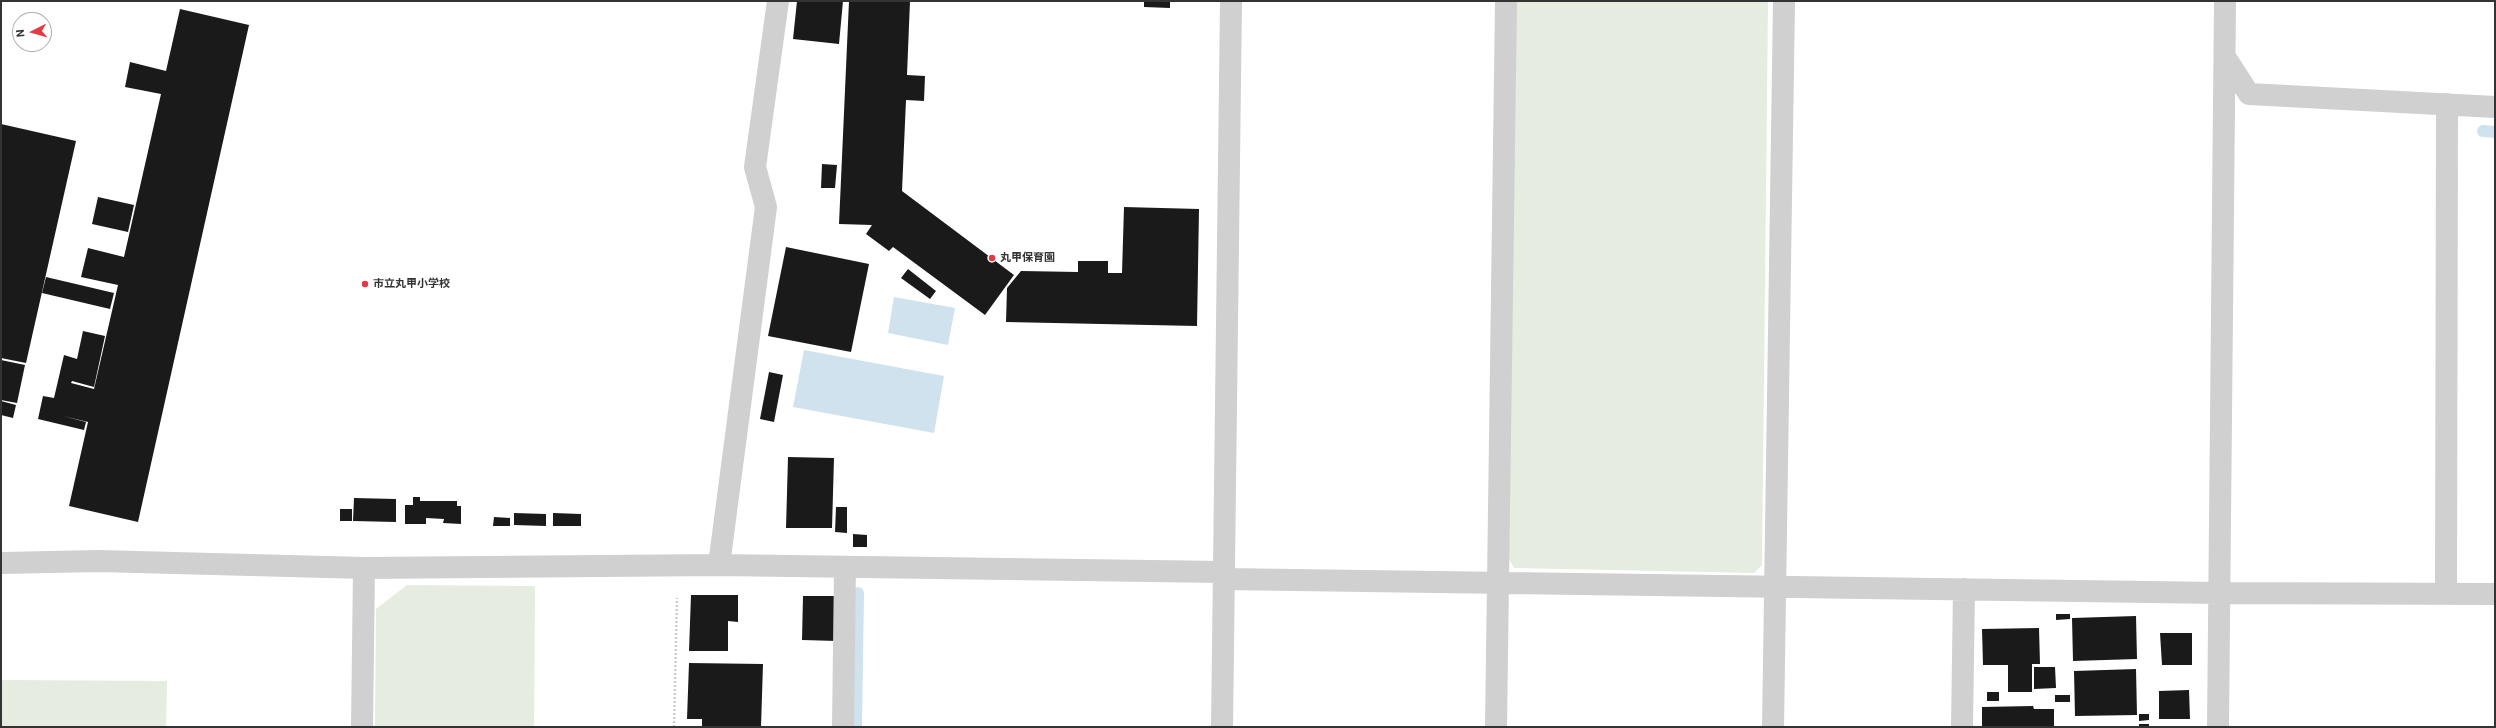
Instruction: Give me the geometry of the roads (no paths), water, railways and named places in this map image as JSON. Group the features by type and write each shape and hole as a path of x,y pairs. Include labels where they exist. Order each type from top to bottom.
{"street":[{"path":"719,565 766,207 755,167 778,1"},
{"path":"1222,727 1231,1"},
{"path":"1496,727 1506,1"},
{"path":"1773,727 1784,1"},
{"path":"2218,727 2225,1"},
{"path":"2224,57 2250,94 2495,107"},
{"path":"2446,594 2447,104"},
{"path":"1,563 99,561 364,568 719,565 1498,583 2220,593 2495,594"},
{"path":"843,727 845,567"},
{"path":"362,727 364,568"},
{"path":"1962,727 1964,589"}],"water":[{"path":"894,297 955,308 948,345 888,333"},
{"path":"804,350 944,376 934,433 793,407"}],"waterway":[{"path":"2483,131 2495,132"},
{"path":"856,727 858,593"}],"place":[{"name":"丸甲保育園","path":"992,258"},
{"name":"市立丸甲小学校","path":"365,284"}]}
